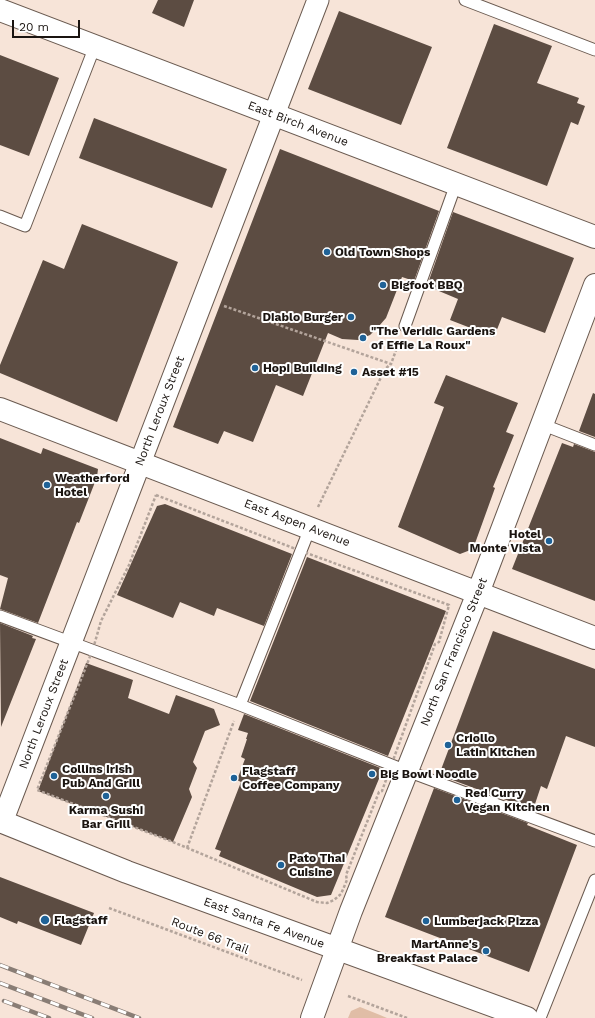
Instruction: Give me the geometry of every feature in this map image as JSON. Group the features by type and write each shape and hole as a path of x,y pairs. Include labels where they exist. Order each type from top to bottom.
{"street":[{"name":"North Leroux Street","path":"1,822 141,463 318,0"},
{"name":"East Birch Avenue","path":"0,10 595,237"},
{"name":"North San Francisco Street","path":"312,1018 407,770 478,593 595,285"},
{"name":"East Aspen Avenue","path":"0,409 595,638"},
{"name":"East Santa Fe Avenue","path":"1,822 127,872 337,950 527,1018"}],"lane":[{"path":"465,0 595,50"},
{"path":"0,216 25,226 95,46"},
{"path":"405,326 456,184"},
{"path":"541,424 595,445"},
{"path":"240,705 310,528"},
{"path":"0,616 51,635 72,641 595,841"},
{"path":"540,1018 595,880"}],"path":[{"path":"203,298 391,364"},
{"path":"310,528 322,497 385,369 391,364 405,326"},
{"path":"187,848 240,705"},
{"name":"Route 66 Trail","path":"110,908 304,981"},
{"path":"348,996 407,1018"}],"shaded area":[{"path":"360,1007 387,1018 348,1018 351,1011"}],"building":[{"path":"158,0 194,0 184,27 152,13"},
{"path":"339,11 432,47 401,125 308,89"},
{"path":"494,24 552,46 537,83 579,98 577,103 585,106 578,125 571,122 547,186 447,148"},
{"path":"0,55 59,78 29,156 0,145"},
{"path":"94,118 227,169 212,208 79,158"},
{"name":"Old Town Shops","path":"280,149 439,211 414,281 402,277 386,318 379,326 370,335 358,340 342,339 328,333 303,396 276,385 253,442 224,431 218,444 173,427"},
{"path":"453,212 574,258 545,333 502,317 494,337 450,320 458,299 427,286"},
{"path":"82,224 178,262 117,422 0,373 0,365 43,260 64,269"},
{"path":"446,375 518,403 506,432 514,435 493,487 495,488 473,549 460,554 398,527 444,407 434,403"},
{"path":"593,393 595,394 595,437 579,431"},
{"path":"0,438 41,454 43,448 98,469 97,477 79,523 77,522 38,623 0,609 8,578 0,575"},
{"path":"562,443 573,447 574,444 595,452 595,601 512,569"},
{"path":"165,504 292,554 264,626 217,608 214,616 180,602 173,618 117,595 157,506"},
{"path":"307,557 446,611 388,756 250,701"},
{"path":"0,623 33,636 32,638 36,639 1,727"},
{"path":"493,631 595,669 595,747 566,736 547,789 541,786 533,810 439,775"},
{"path":"86,663 133,680 128,698 169,714 176,695 214,709 220,725 205,731 193,762 197,768 189,789 192,797 173,842 38,791"},
{"path":"244,714 383,769 331,895 317,897 219,856 221,851 215,849 241,782 237,780 245,759 241,757 248,733 238,730"},
{"path":"434,788 528,823 527,825 577,845 529,972 385,917"},
{"path":"0,877 94,913 81,945 18,921 17,924 0,917"}],"railway":[{"path":"0,965 139,1018"},
{"path":"0,983 92,1018"},
{"path":"4,1001 49,1018"}],"place":[{"name":"Old Town Shops","path":"327,252"},
{"name":"Bigfoot BBQ","path":"383,285"},
{"name":"Diablo Burger","path":"351,317"},
{"name":"\"The Veridic Gardens of Effie La Roux\"","path":"363,338"},
{"name":"Hopi Building","path":"255,368"},
{"name":"Asset #15","path":"354,372"},
{"name":"Weatherford Hotel","path":"47,485"},
{"name":"Hotel Monte Vista","path":"549,541"},
{"name":"Criollo Latin Kitchen","path":"448,745"},
{"name":"Big Bowl Noodle","path":"372,774"},
{"name":"Collins Irish Pub And Grill","path":"54,776"},
{"name":"Flagstaff Coffee Company","path":"234,778"},
{"name":"Karma Sushi Bar Grill","path":"106,796"},
{"name":"Red Curry Vegan Kitchen","path":"457,800"},
{"name":"Pato Thai Cuisine","path":"281,865"},
{"name":"Flagstaff","path":"45,920"},
{"name":"Lumberjack Pizza","path":"426,921"},
{"name":"MartAnne's Breakfast Palace","path":"486,951"}]}
